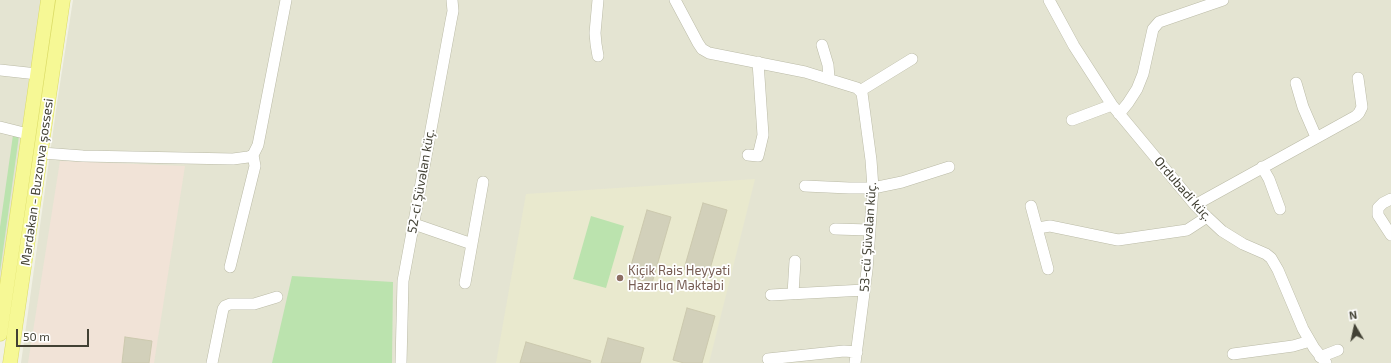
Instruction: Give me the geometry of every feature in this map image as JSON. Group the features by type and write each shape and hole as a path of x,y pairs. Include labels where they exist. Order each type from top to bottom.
{"main road":[{"path":"0,334 3,288 48,0"},
{"name":"Mərdəkan - Buzonva şossesi","path":"10,363 63,0"}],"street":[{"path":"230,267 255,166 253,155 258,145 286,0"},
{"name":"52-ci Şüvəlan küç.","path":"401,363 403,281 453,11 452,0"},
{"path":"598,0 595,33 598,56"},
{"path":"675,0 698,43 702,48 714,54 799,70 829,78 857,88 860,91 912,59"},
{"name":"Ordubadi küç.","path":"1049,0 1074,46 1115,110 1195,205 1222,231 1271,258 1275,264 1294,310 1310,341 1323,360"},
{"path":"1072,120 1115,110 1128,103 1137,89 1143,74 1153,29 1159,22 1223,0"},
{"path":"822,45 828,65 829,78"},
{"path":"748,155 758,156 763,135 758,62"},
{"path":"0,70 37,74"},
{"path":"1195,205 1356,116 1362,107 1358,78"},
{"path":"1296,83 1303,107 1316,137"},
{"name":"53-cü Şüvəlan küç.","path":"855,363 864,290 873,188 863,99 860,91"},
{"path":"0,127 28,134"},
{"path":"42,152 84,156 233,159 253,155"},
{"path":"805,186 873,188 902,182 949,167"},
{"path":"1262,167 1269,179 1280,209"},
{"path":"466,283 483,182"},
{"path":"1391,199 1383,203 1378,208 1378,215 1391,235"},
{"path":"1031,206 1048,269"},
{"path":"1038,228 1050,226 1118,240 1187,230 1207,217"},
{"path":"414,224 472,244"},
{"path":"836,230 870,230"},
{"path":"793,294 795,261"},
{"path":"771,295 864,290"},
{"path":"212,363 223,309 230,304 254,304 277,297"},
{"path":"1232,354 1293,346 1310,341"},
{"path":"1323,360 1338,350"},
{"path":"768,359 844,351 857,352"}],"shaded area":[{"path":"0,0 43,0 0,298"},
{"path":"73,0 1391,0 1391,363 21,363 57,103"},
{"path":"60,161 185,166 154,363 28,363"},
{"name":"Kiçik Rəis Heyyəti Hazırlıq Məktəbi","path":"755,179 709,363 496,363 526,194"}],"green space":[{"path":"13,135 19,136 0,272 0,227"},
{"path":"591,216 624,226 606,288 573,279"},
{"path":"292,276 393,282 392,363 272,363"}],"building":[{"path":"703,203 727,210 708,276 684,269"},
{"path":"647,210 671,217 652,283 628,276"},
{"path":"687,308 715,316 702,363 684,363 673,360"},
{"path":"125,337 152,341 149,363 122,363"},
{"path":"608,338 644,348 640,363 601,363"},
{"path":"526,342 591,361 590,363 520,363"}],"place":[{"name":"Kiçik Rəis Heyyəti Hazırlıq Məktəbi","path":"620,278"}]}
